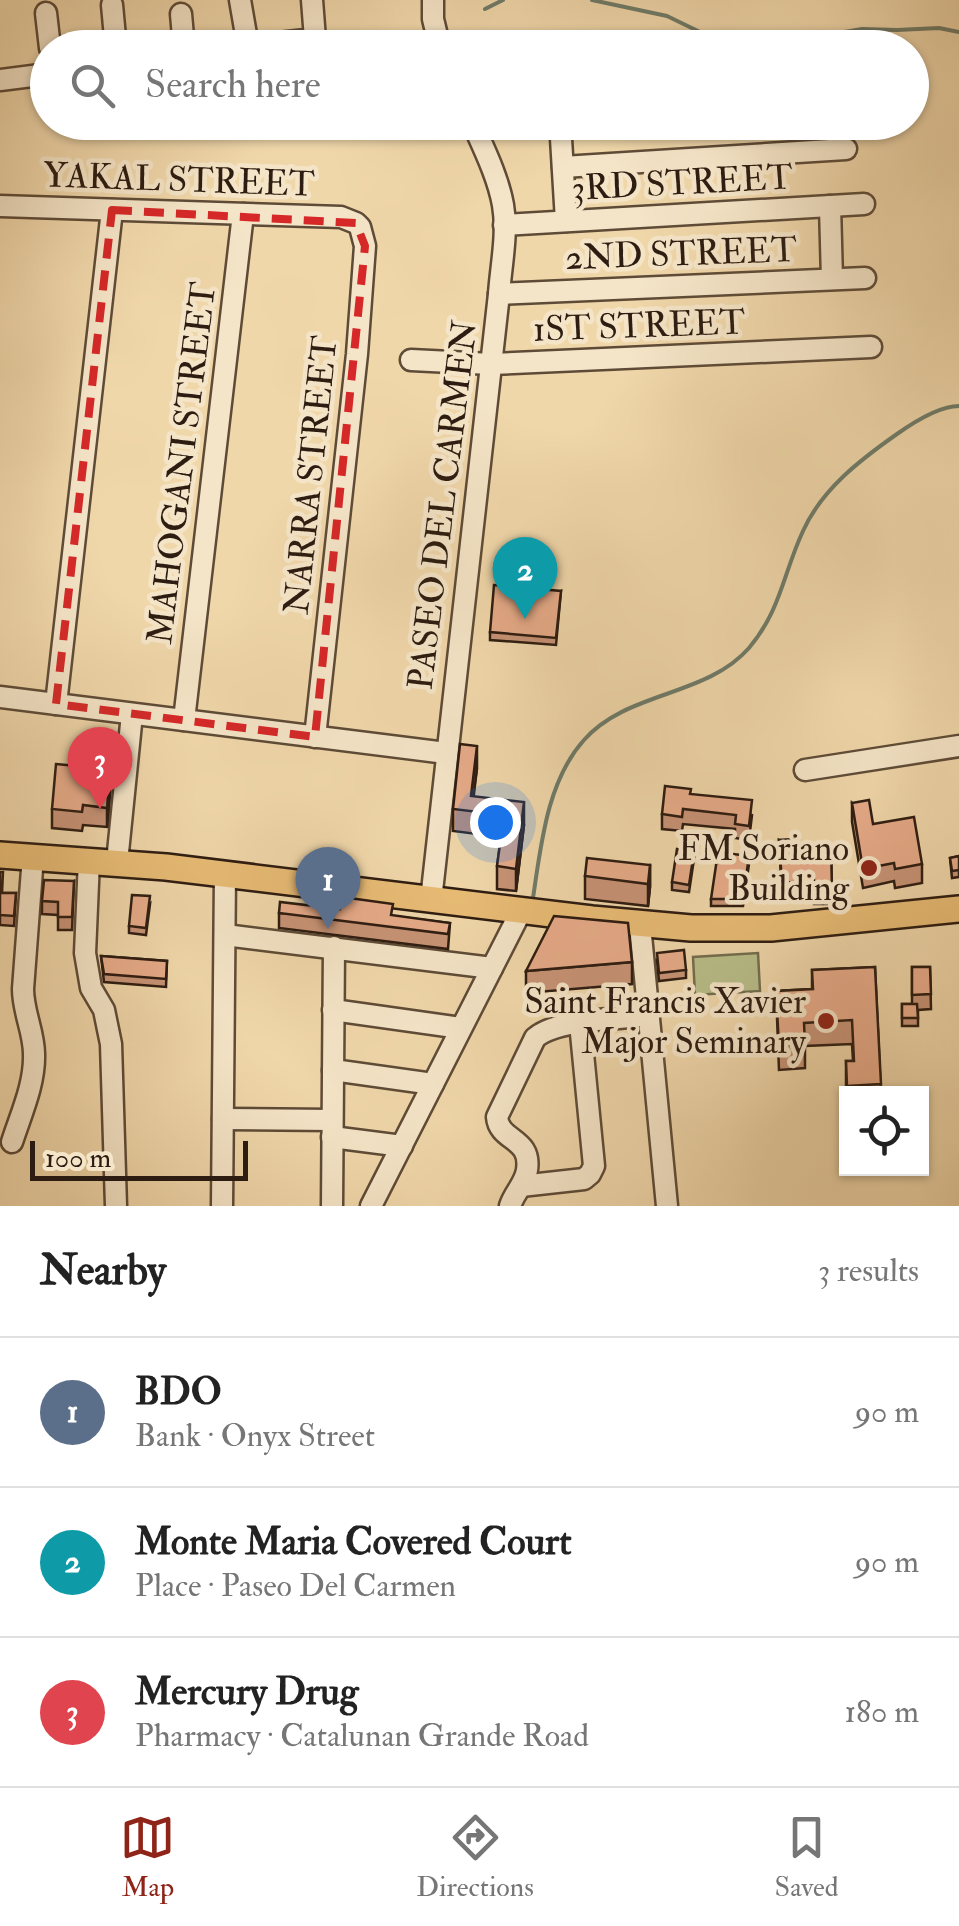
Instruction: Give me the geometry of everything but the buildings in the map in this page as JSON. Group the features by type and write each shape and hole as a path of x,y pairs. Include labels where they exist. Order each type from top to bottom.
{"main road":[{"path":"0,854 117,862 691,928 771,928 959,909"}],"street":[{"path":"240,0 241,30"},
{"path":"312,0 314,30"},
{"path":"433,0 436,30"},
{"path":"112,4 114,30"},
{"path":"46,14 48,30"},
{"path":"181,14 182,30"},
{"path":"0,80 30,76"},
{"name":"PASEO DEL CARMEN","path":"431,900 504,225 495,176 480,140"},
{"path":"562,140 566,221"},
{"path":"564,166 846,149"},
{"name":"3RD STREET","path":"504,225 864,204"},
{"name":"YAKAL STREET","path":"0,206 341,217 356,222"},
{"path":"830,206 832,279"},
{"path":"56,704 112,210"},
{"name":"MAHOGANI STREET","path":"184,720 242,214"},
{"name":"NARRA STREET","path":"315,737 357,354 364,236 356,222"},
{"name":"2ND STREET","path":"499,294 865,278"},
{"name":"1ST STREET","path":"411,360 491,364 871,347"},
{"path":"0,697 446,753"},
{"path":"117,862 132,714"},
{"path":"805,770 959,746"},
{"path":"12,1142 34,1064 32,1036 23,1006 33,856"},
{"path":"89,860 85,953 91,988 104,1010 111,1044 116,1206"},
{"path":"222,1206 225,874"},
{"path":"371,1206 520,911"},
{"path":"640,925 668,1206"},
{"path":"225,935 492,968"},
{"path":"332,1206 334,947"},
{"path":"333,1010 461,1028"},
{"path":"510,1206 528,1166 527,1154 501,1130 497,1117 536,1038 551,1028 649,1015"},
{"path":"521,1186 584,1179 594,1166 580,1023"},
{"path":"333,1070 433,1084"},
{"path":"223,1119 332,1128 402,1146"}],"highlighted area":[{"path":"112,210 356,223 365,246 315,737 56,704"}],"green space":[{"path":"758,953 760,991 695,995 693,957"}],"waterway":[{"path":"485,9 503,0"},
{"path":"592,0 667,16 696,30"},
{"path":"897,30 939,28 959,32"},
{"path":"856,30 897,30"},
{"path":"533,898 554,794 584,740 622,712 711,676 749,648 768,620 803,531 831,489 869,454 911,425 935,412 959,406"}],"place":[{"name":"Monte Maria Covered Court","path":"525,619"},
{"name":"Mercury Drug","path":"100,809"},
{"name":"FM Soriano Building","path":"869,868"},
{"name":"BDO","path":"328,929"},
{"name":"Saint Francis Xavier Major Seminary","path":"826,1021"}]}
